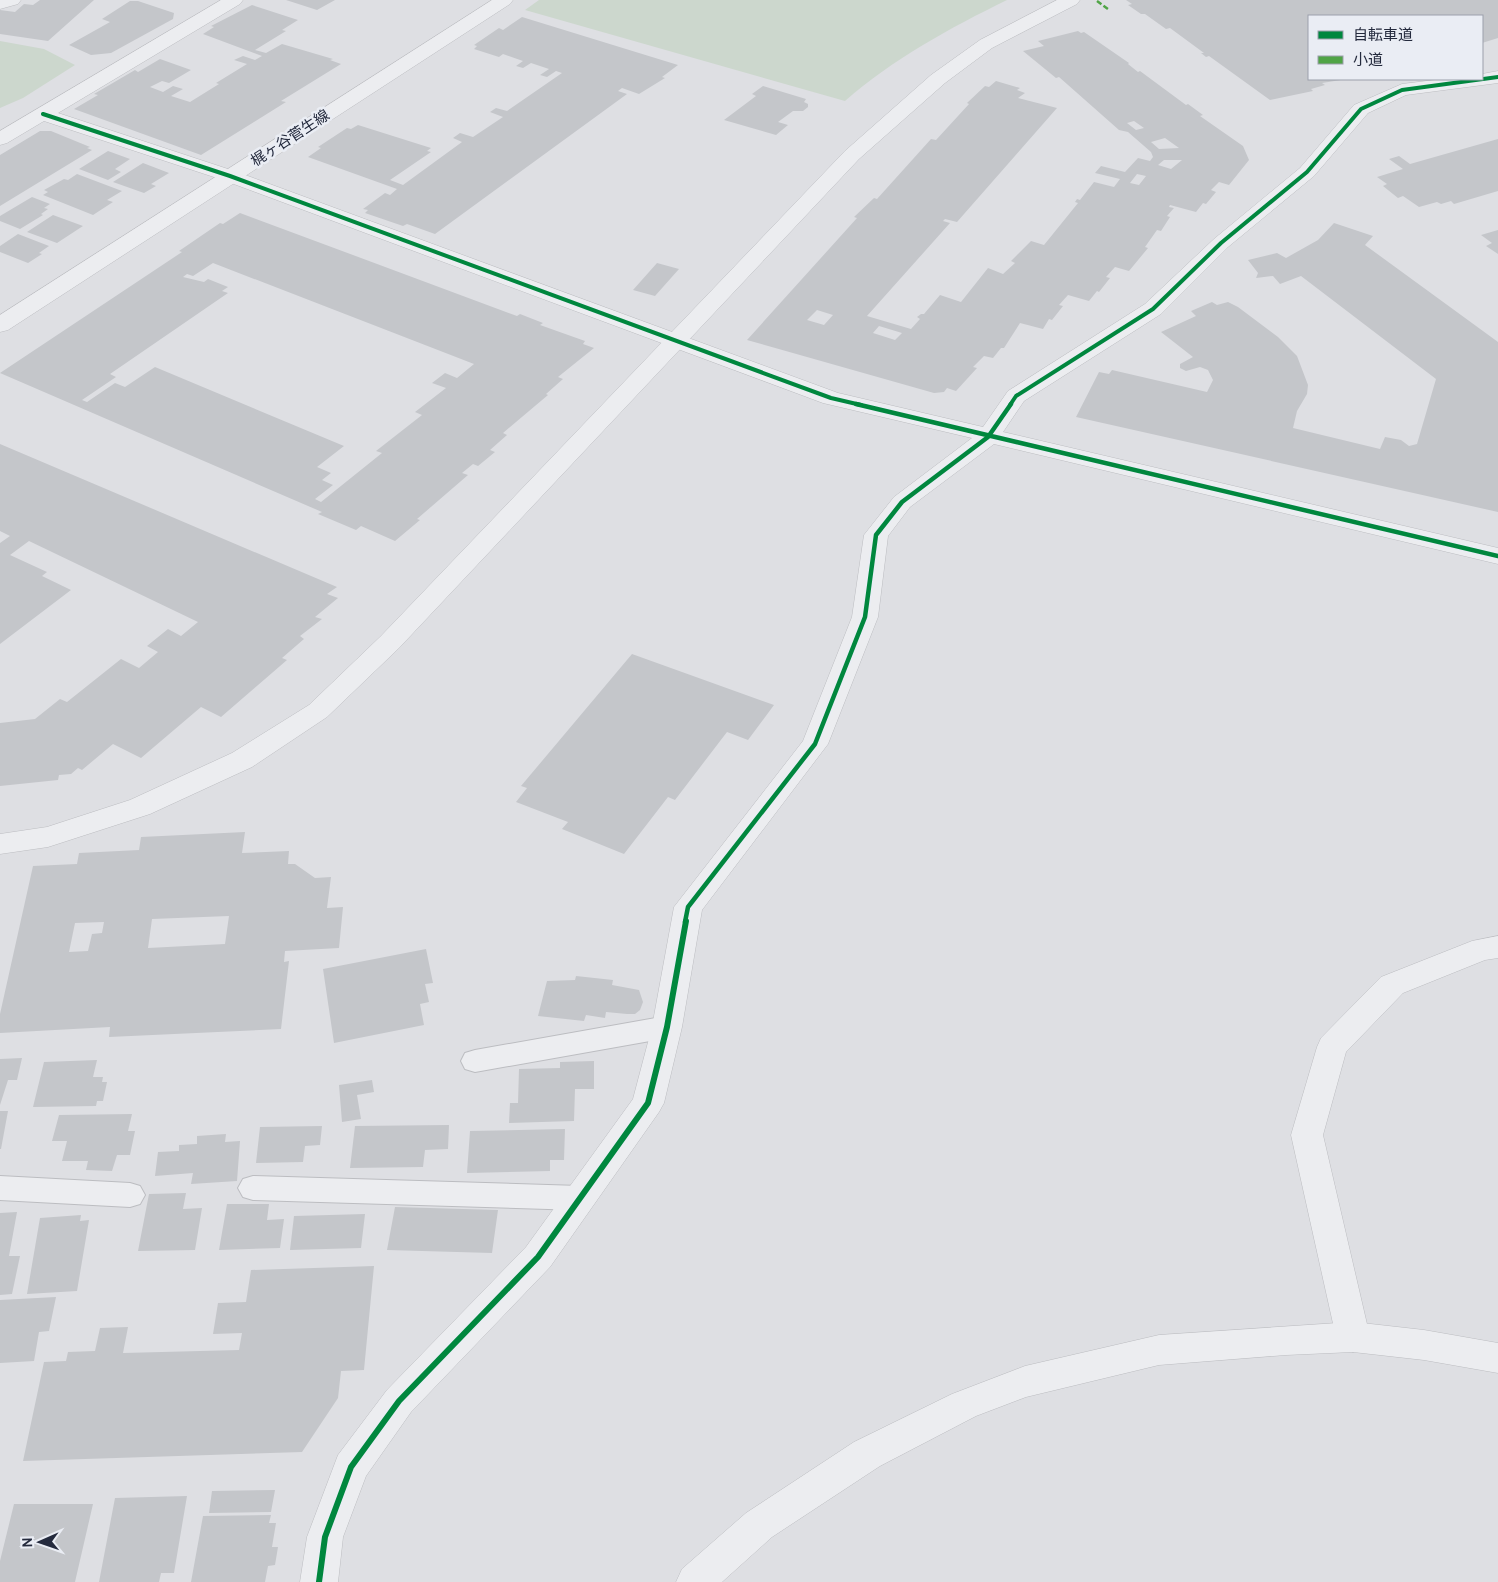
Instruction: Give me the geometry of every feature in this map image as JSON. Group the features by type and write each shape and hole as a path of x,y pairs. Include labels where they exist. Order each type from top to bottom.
{"street":[{"path":"0,4 12,0"},
{"path":"0,139 234,0"},
{"name":"梶ヶ谷菅生線","path":"0,325 504,0"},
{"path":"0,844 48,837 140,807 242,760 318,711 390,642 852,155 938,79 986,44 1071,0"},
{"path":"1483,79 1498,77"},
{"path":"319,1582 325,1536 351,1467 400,1401 538,1257 648,1103 668,1027 688,907 815,744 865,617 876,534 902,502 988,437 1016,396 1153,309 1221,244 1308,172 1361,109 1402,90 1476,80"},
{"path":"43,114 230,176 831,398 988,437 1498,556"},
{"path":"1354,1337 1307,1135 1332,1047 1392,985 1482,950 1498,947"},
{"path":"695,1582 759,1525 867,1454 964,1405 1026,1382 1159,1350 1286,1340 1354,1337 1424,1344 1498,1358"}],"lane":[{"path":"474,1061 668,1027"},
{"path":"0,1188 130,1195"},
{"path":"253,1188 580,1198"}],"shaded area":[{"path":"539,0 1007,0 964,22 902,58 845,101 525,10"},
{"path":"0,41 44,49 75,65 23,98 0,108"}],"building":[{"path":"40,0 94,0 48,41 0,34 0,10 15,12 24,4 33,5"},
{"path":"286,0 335,0 317,10"},
{"path":"1126,0 1498,0 1498,38 1483,43 1483,15 1308,15 1308,80 1341,80 1322,83 1325,85 1311,89 1313,91 1270,100 1209,56 1206,57 1201,53 1204,53 1170,28 1166,29 1128,5 1132,4"},
{"path":"130,1 138,1 174,13 173,19 111,53 91,55 69,45 110,22 102,19"},
{"path":"252,5 298,20 282,30 286,31 255,50 266,53 282,44 333,59 330,60 341,64 281,101 286,102 201,155 74,109 98,95 94,94 135,70 138,72 160,59 191,70 169,83 162,81 150,87 163,92 173,86 183,89 171,96 190,102 247,64 234,60 243,56 255,60 262,56 203,34 214,27 211,26"},
{"path":"522,17 678,65 662,77 665,78 639,94 622,88 618,91 627,94 435,234 407,224 403,226 365,213 368,210 363,209 385,193 390,195 397,189 308,157 321,148 318,147 347,128 351,129 358,125 431,148 427,151 431,152 390,180 403,185 462,142 453,138 460,133 473,137 503,117 490,112 496,108 507,111 562,73 556,71 547,77 540,75 549,69 531,63 523,68 516,66 523,61 503,54 499,57 474,49 477,46 474,45 499,28 503,30"},
{"path":"1078,31 1084,32 1129,63 1138,72 1140,71 1186,105 1188,104 1203,115 1200,116 1243,146 1249,160 1229,185 1219,182 1211,190 1216,192 1196,212 1170,205 1169,207 1174,208 1167,216 1170,217 1161,231 1157,230 1145,247 1148,248 1129,271 1115,267 1106,277 1110,278 1089,301 1068,295 1059,305 1063,306 1052,320 1049,319 1043,329 1020,323 1004,348 1001,348 993,358 984,356 973,367 977,368 956,391 947,388 944,392 934,393 747,340 857,218 854,217 874,198 877,199 931,139 936,140 969,104 967,103 985,86 989,87 996,81 1020,88 1017,90 1025,93 1018,98 1057,108 957,222 945,219 943,221 950,223 867,316 911,329 920,319 917,317 924,314 940,295 961,302 988,268 1003,274 1015,263 1011,261 1031,241 1044,245 1078,203 1075,202 1077,199 1080,200 1094,182 1114,187 1120,179 1095,173 1101,166 1125,172 1138,158 1150,161 1153,157 1151,152 1128,132 1119,130 1059,77 1056,78 1023,51 1044,46 1038,41","holes":["1134,121 1144,128 1136,130 1127,123","1165,138 1179,148 1159,149 1151,142","1164,160 1182,160 1171,169 1158,165","1137,174 1146,176 1139,185 1130,183","817,310 833,315 824,325 807,320","879,326 902,333 895,340 873,333"]},
{"path":"763,86 806,99 804,102 808,104 808,107 803,111 793,111 778,122 788,125 776,135 724,120 756,96 752,94"},
{"path":"40,131 51,131 90,147 87,148 92,150 0,206 0,155"},
{"path":"1498,139 1498,191 1454,204 1451,201 1441,204 1437,202 1419,207 1403,196 1398,198 1383,186 1387,184 1377,177 1403,169 1389,159 1399,156 1410,164"},
{"path":"108,151 130,159 115,169 121,172 108,180 79,169"},
{"path":"143,163 169,173 151,184 156,186 144,193 113,182"},
{"path":"77,174 122,191 107,200 113,202 93,215 43,195 48,192 44,190"},
{"path":"32,197 50,204 44,208 48,209 41,214 43,215 20,229 0,221 0,216"},
{"path":"240,213 517,316 520,314 543,323 540,325 585,341 583,344 594,348 558,377 563,379 546,394 548,395 503,433 507,435 490,450 495,452 478,466 473,464 462,473 468,475 417,519 420,520 395,541 361,526 356,530 318,514 322,512 0,373 182,252 179,251 220,223 223,224","holes":["213,263 474,364 457,378 445,373 432,383 446,388 415,412 422,415 376,451 382,453 321,502 315,499 333,485 322,480 331,473 317,467 344,446 155,367 125,387 115,383 87,402 82,400 116,377 110,374 228,293 222,291 228,287 208,279 204,282 183,277 187,274 193,276"]},
{"path":"53,215 83,226 57,243 27,232"},
{"path":"1334,223 1373,236 1365,245 1498,342 1498,512 1076,417 1099,372 1109,374 1112,370 1207,392 1213,380 1208,370 1200,367 1186,371 1180,368 1180,364 1193,357 1161,332 1196,316 1191,311 1212,302 1217,305 1228,302 1238,307 1278,337 1297,356 1308,385 1307,394 1297,411 1293,428 1380,449 1385,437 1401,440 1409,446 1417,444 1436,379 1301,276 1280,284 1273,276 1256,278 1258,273 1248,260 1277,253 1286,258 1318,240"},
{"path":"1498,230 1498,254 1486,246 1492,243 1481,235"},
{"path":"18,234 49,246 39,253 42,254 28,263 0,252 0,246"},
{"path":"657,263 679,269 655,296 633,290"},
{"path":"0,444 337,587 327,594 338,598 315,617 322,619 300,636 304,639 282,658 287,660 221,717 201,707 141,758 113,744 82,770 78,768 71,774 59,775 58,780 0,786 0,723 35,719 60,699 67,702 121,659 139,668 158,652 147,646 168,629 181,636 198,622 29,541 10,555 47,572 42,576 71,590 0,644 0,543 10,536 0,531"},
{"path":"632,654 774,705 748,740 727,732 675,800 668,797 624,854 562,829 568,822 516,802 527,788 521,786"},
{"path":"245,832 242,853 289,851 288,864 295,864 315,878 331,877 327,908 343,907 339,948 285,951 284,962 289,961 281,1029 109,1037 110,1027 0,1033 0,1014 33,866 77,864 79,853 139,850 141,837","holes":["229,916 225,944 148,948 152,919","104,922 102,933 92,934 88,951 69,952 75,923"]},
{"path":"426,949 433,983 425,984 429,1002 420,1004 424,1025 334,1043 323,969"},
{"path":"576,976 613,980 612,985 639,990 643,1002 640,1010 635,1014 606,1012 605,1018 586,1015 584,1021 538,1016 547,981 575,980"},
{"path":"22,1058 17,1080 8,1080 0,1105 0,1059"},
{"path":"97,1060 93,1077 103,1077 102,1082 107,1082 103,1101 97,1101 96,1106 33,1107 44,1062"},
{"path":"594,1061 594,1089 575,1089 574,1121 509,1123 510,1103 518,1103 519,1069 560,1068 560,1062"},
{"path":"372,1080 374,1092 357,1095 361,1119 342,1122 339,1085"},
{"path":"0,1111 8,1111 1,1149 0,1149"},
{"path":"132,1114 128,1131 135,1131 130,1155 117,1155 112,1171 86,1170 88,1161 62,1161 67,1141 52,1141 59,1115"},
{"path":"449,1125 448,1149 425,1150 423,1167 350,1168 355,1126"},
{"path":"322,1126 320,1145 305,1146 303,1162 256,1163 260,1127"},
{"path":"565,1129 564,1160 550,1160 550,1171 467,1173 470,1131"},
{"path":"226,1134 225,1142 240,1141 237,1181 191,1184 193,1173 155,1176 158,1152 179,1151 179,1145 197,1144 197,1136"},
{"path":"186,1193 183,1209 202,1208 195,1250 138,1251 149,1194"},
{"path":"227,1204 269,1204 267,1220 284,1219 280,1248 219,1250"},
{"path":"395,1207 498,1210 492,1253 387,1250"},
{"path":"17,1212 9,1256 20,1256 12,1294 0,1295 0,1213"},
{"path":"365,1214 361,1248 290,1250 294,1216"},
{"path":"81,1215 80,1221 89,1220 77,1291 27,1294 40,1218"},
{"path":"374,1266 364,1370 341,1371 338,1398 302,1452 23,1461 44,1362 66,1361 68,1352 95,1351 100,1328 128,1327 123,1353 239,1350 242,1333 213,1334 218,1303 246,1302 251,1270"},
{"path":"56,1297 49,1331 39,1332 34,1361 0,1363 0,1300"},
{"path":"275,1490 271,1512 209,1513 212,1491"},
{"path":"187,1496 174,1573 161,1573 159,1582 99,1582 115,1498"},
{"path":"14,1504 93,1504 75,1582 0,1582 0,1561"},
{"path":"271,1515 269,1523 276,1523 272,1547 278,1547 275,1565 268,1566 265,1582 191,1582 203,1516"}],"marked path":[{"path":"1097,1 1108,9"}],"cycle path":[{"path":"1483,79 1498,77"},
{"path":"319,1582 325,1537 351,1467 399,1401 538,1257 648,1103 667,1027 688,907 815,744 865,617 876,535 902,502 988,437 1016,396 1153,309 1221,243 1307,172 1361,109 1402,90 1476,80"},
{"path":"43,114 230,176 831,398 1498,556"}]}
